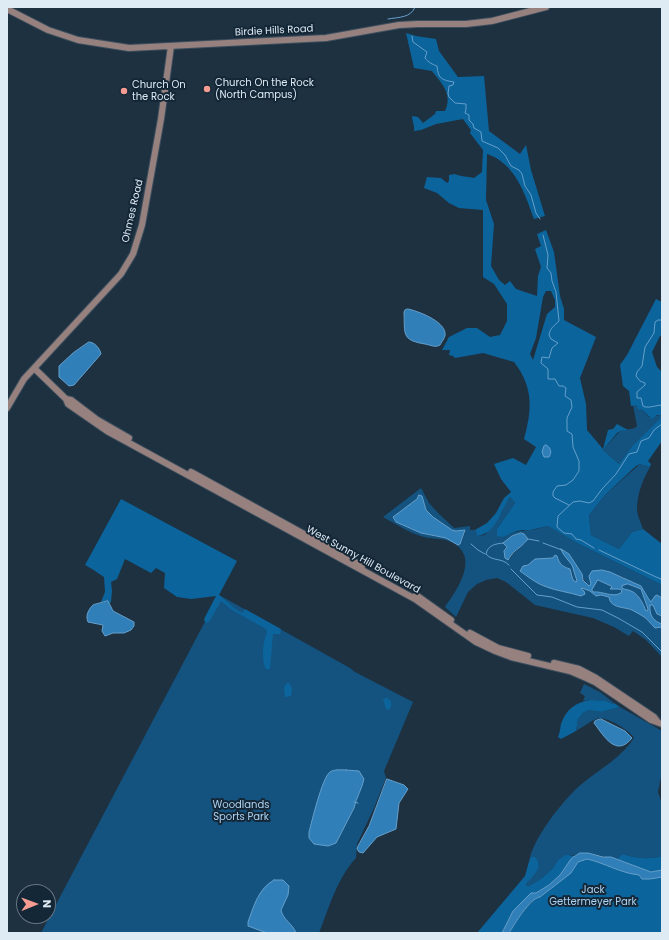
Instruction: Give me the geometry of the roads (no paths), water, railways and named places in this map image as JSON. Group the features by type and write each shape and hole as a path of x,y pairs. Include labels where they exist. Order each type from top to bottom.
{"main road":[{"name":"Birdie Hills Road","path":"7,9 48,30 78,40 129,48 306,40 326,38 399,25 483,23 513,17 546,7"},
{"name":"Ohmes Road","path":"7,408 24,379 120,274 133,254 142,225 162,119 171,46"},
{"name":"West Sunny Hill Boulevard","path":"34,368 66,399 68,404 107,431 414,599 476,642 511,657 570,671 584,677 595,682 651,720 659,723"}],"waterway":[{"path":"388,19 408,15 415,7"},
{"path":"412,36 413,42 427,52 425,58 437,66 438,74 441,78 454,82 453,85 449,86 449,97 455,103 466,104 465,113 469,115 469,120 473,124 474,128 481,132 482,141 498,148 505,155 511,166 519,170 522,174 525,186 531,195 536,213 540,219"},
{"path":"543,235 548,255 547,268 551,273 556,292 559,321 551,329 549,335 551,339 558,343 552,348 549,358 542,357 541,363 548,369 548,379 555,379 559,386 566,388 565,396 571,400 572,407 567,418 567,431 572,434 573,447 579,461 579,471 573,480 566,485 557,486 553,492 553,496 569,505"},
{"path":"662,320 655,322 654,333 645,347 642,366 637,372 636,376 640,381 645,383 645,385 637,392 637,398 641,398 643,406 649,407 662,405"},
{"path":"594,548 581,540 576,539 572,534 564,533 557,527 558,516 573,502 580,501 589,503 593,501 616,474 629,454 637,452 641,441 649,438 654,430 662,424"},
{"path":"528,539 539,541"},
{"path":"503,543 490,547 486,554 491,558 503,561 509,565"},
{"path":"543,543 562,550"},
{"path":"471,544 485,554"},
{"path":"599,550 661,579 662,582"},
{"path":"511,569 537,595 552,597 577,607 602,610 642,632 662,652"},
{"path":"354,802 358,803"}],"place":[{"name":"Church On the Rock (North Campus)","path":"207,89"},
{"name":"Church On the Rock","path":"124,91"}],"park label":[{"name":"Woodlands Sports Park","path":"241,810"},
{"name":"Jack Gettermeyer Park","path":"593,896"}]}
